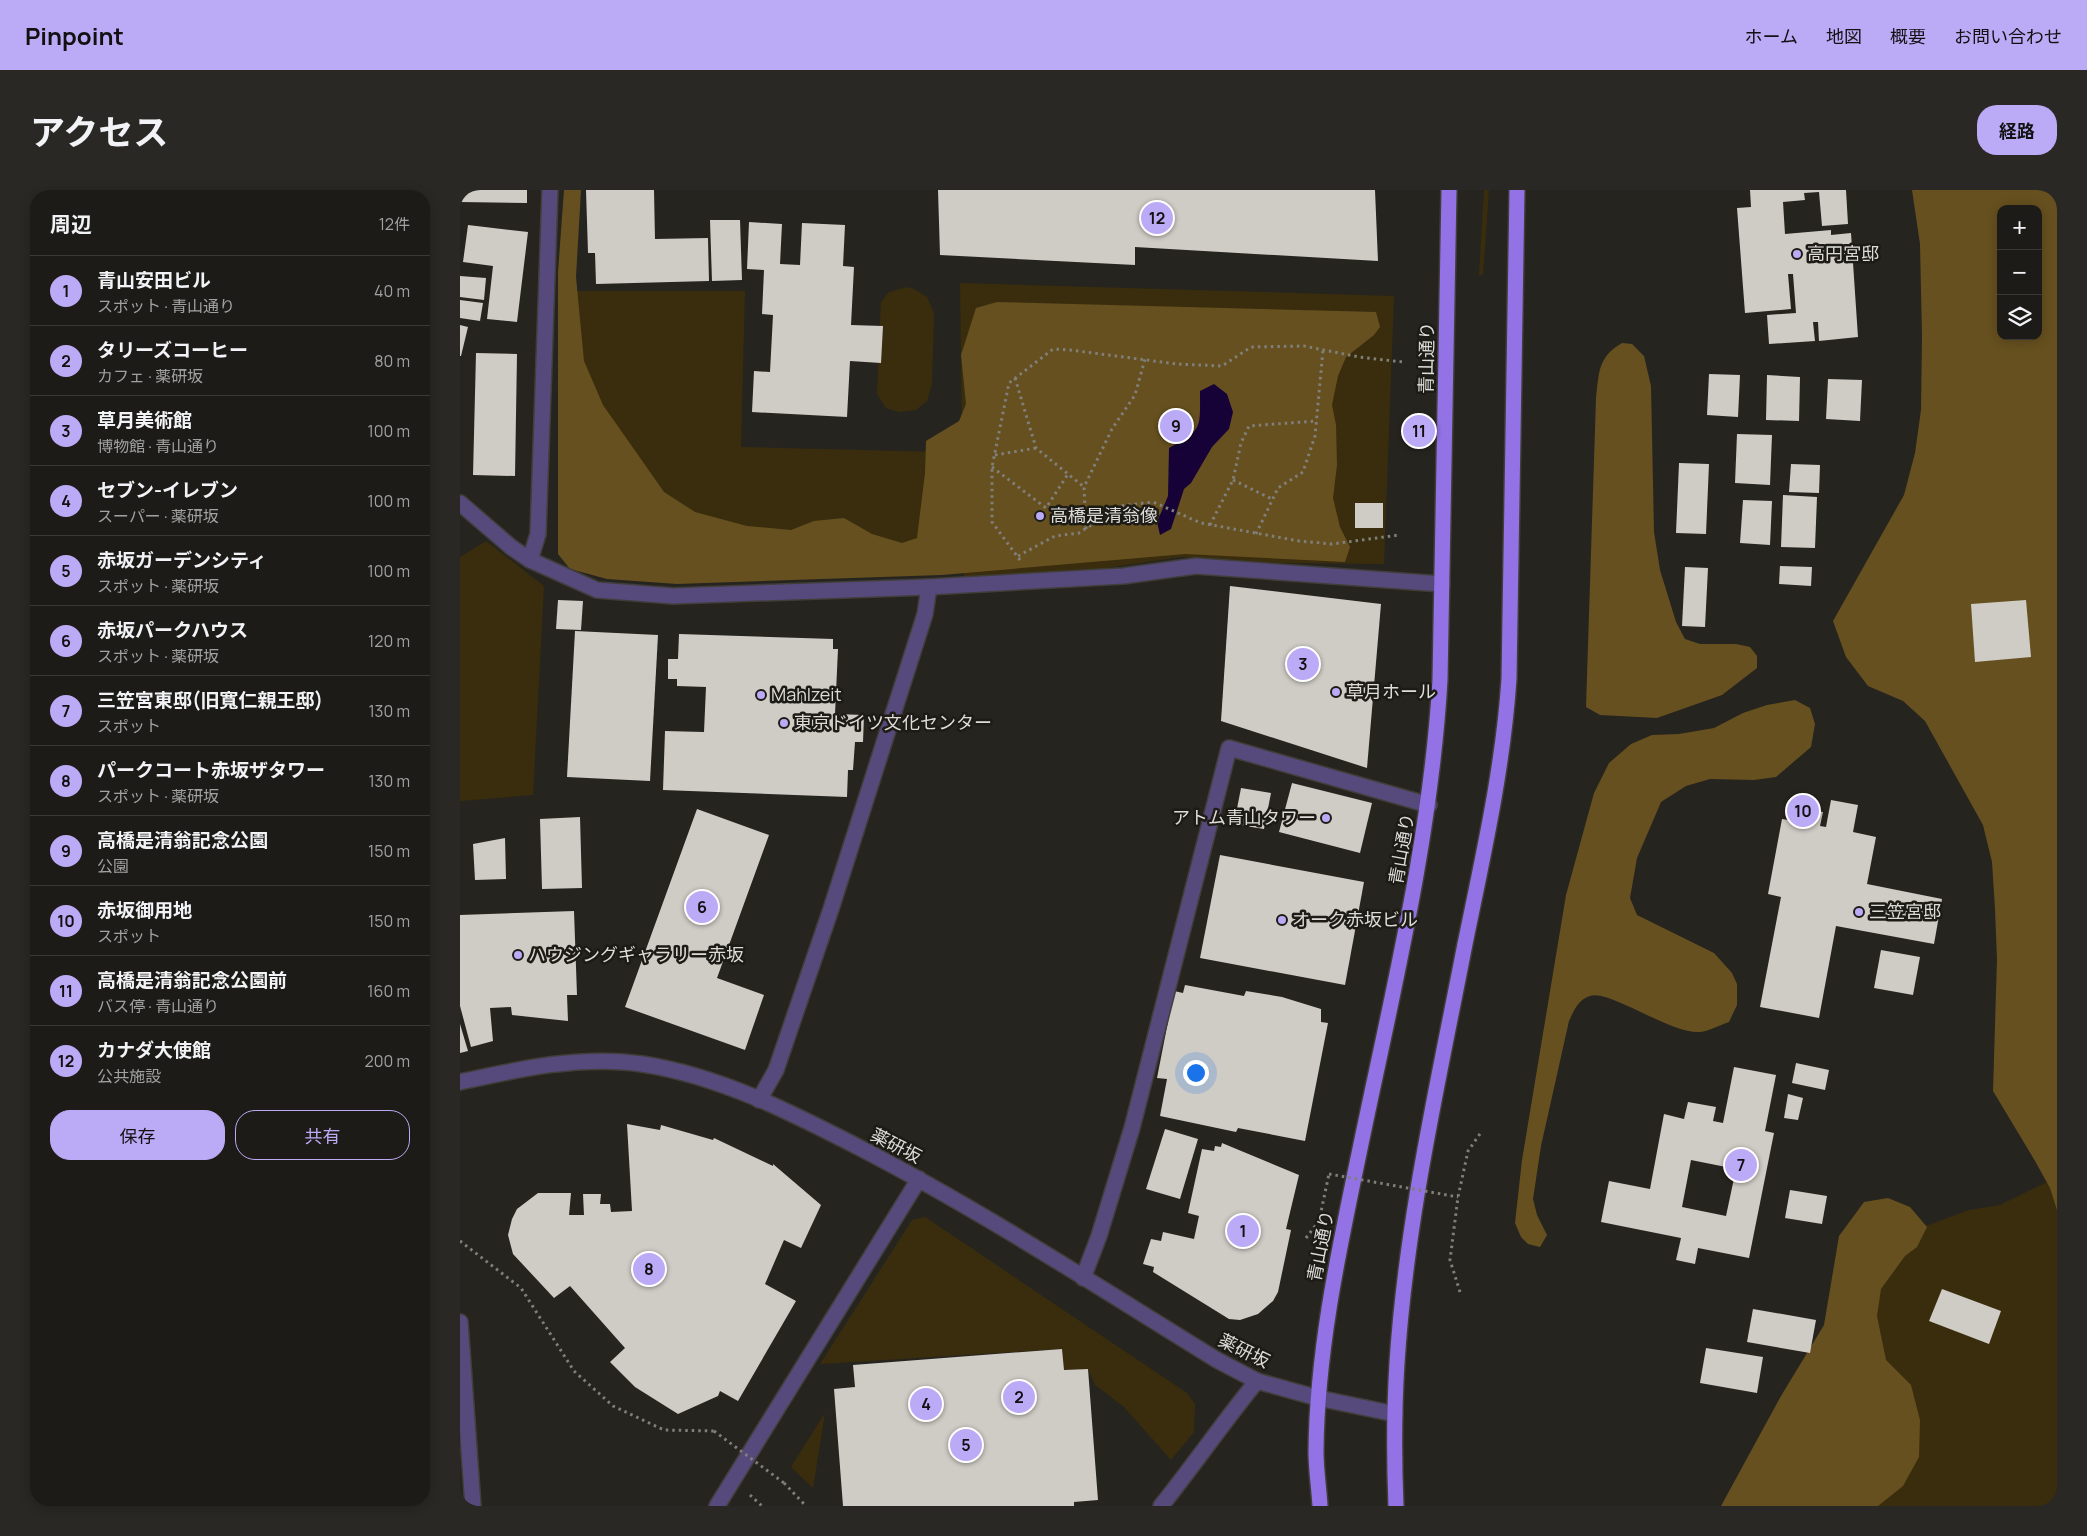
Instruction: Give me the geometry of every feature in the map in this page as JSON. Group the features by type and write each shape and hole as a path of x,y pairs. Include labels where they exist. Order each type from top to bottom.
{"highway":[{"name":"青山通り","path":"1320,1506 1316,1453 1318,1398 1335,1266 1415,887 1429,805 1437,739 1442,584 1449,190"},
{"path":"1396,1506 1395,1414 1397,1362 1411,1236 1431,1116 1496,792 1506,729 1509,679 1517,190"}],"street":[{"path":"530,560 538,534 550,190"},
{"path":"460,503 511,547 530,560 596,590 673,596 929,587 1123,576 1196,566 1442,584"},
{"path":"759,1100 776,1070 831,909 925,614 929,587"},
{"path":"1083,1278 1099,1236 1132,1128 1229,748 1429,805"},
{"name":"薬研坂","path":"460,1082 513,1070 578,1062 641,1064 699,1077 810,1122 920,1179 1216,1360 1257,1381 1318,1398 1395,1414"},
{"path":"717,1506 920,1179"},
{"path":"460,1322 473,1506"},
{"path":"1161,1506 1192,1468 1224,1420 1257,1381"}],"path":[{"path":"1399,536 1332,544 1299,541 1201,523 1153,502 1120,506 1079,533 1055,536 1018,556 992,522 992,467 1008,383 1053,349 1222,366 1251,347 1304,346 1359,357 1403,362"},
{"path":"1256,534 1278,488 1303,472 1315,436 1323,350"},
{"path":"1086,528 1084,487 1112,429 1136,395 1145,359"},
{"path":"1015,378 1036,448 1084,487"},
{"path":"1210,525 1233,480 1240,442 1249,426 1316,422"},
{"path":"994,455 1036,448"},
{"path":"992,467 1046,508 1068,474"},
{"path":"1233,480 1272,499"},
{"path":"1460,1292 1450,1260 1458,1197 1468,1151 1482,1131"},
{"path":"1306,1238 1319,1221 1329,1174 1458,1197"},
{"path":"460,1241 521,1288 574,1370 613,1406 664,1430 714,1431 784,1483 806,1506"}],"shaded area":[{"path":"564,190 581,190 576,277 584,361 603,405 664,492 695,512 747,526 791,530 814,521 844,518 872,534 902,543 917,538 925,473 926,441 959,421 966,404 961,355 976,308 997,302 1376,312 1380,327 1374,335 1346,357 1338,376 1332,405 1336,425 1337,465 1333,498 1340,527 1350,547 1345,562 1185,554 942,575 677,584 607,579 570,569 558,554 558,272"},
{"path":"1484,190 1489,190 1483,275 1479,275"},
{"path":"1912,190 2057,190 2057,1210 2050,1188 1993,1091 1997,959 1992,862 1983,825 1925,721 1903,701 1868,686 1846,657 1833,621 1904,495 1915,453 1921,410 1920,244"},
{"path":"960,283 1394,296 1384,564 1279,563 1182,557 1092,570 964,577"},
{"path":"907,287 927,297 934,313 932,384 927,401 916,410 899,412 886,408 877,394 881,302 889,292"},
{"path":"569,291 745,291 741,447 942,452 942,549 704,536 579,401"},
{"path":"1622,343 1632,344 1644,356 1651,386 1654,532 1660,570 1676,622 1685,639 1700,644 1736,644 1750,647 1757,656 1757,668 1722,695 1657,718 1600,715 1586,707 1596,398 1601,366 1608,354"},
{"path":"1214,384 1227,394 1233,412 1229,429 1212,447 1191,483 1184,489 1171,529 1160,535 1157,522 1168,496 1169,448 1194,432 1199,421 1200,391"},
{"path":"486,541 544,586 533,795 460,801 460,557"},
{"path":"1795,700 1810,708 1815,724 1811,747 1776,777 1754,780 1710,779 1686,786 1661,802 1637,858 1630,898 1637,915 1714,953 1732,973 1737,984 1737,1005 1729,1022 1700,1032 1687,1031 1611,999 1590,996 1579,1003 1569,1021 1541,1146 1533,1199 1537,1215 1547,1235 1540,1247 1528,1244 1521,1237 1515,1223 1522,1160 1566,895 1594,793 1609,763 1631,744 1652,735 1679,734 1714,728 1743,713 1767,705"},
{"path":"2057,1181 2057,1506 1833,1506 1855,1329 1909,1232 1969,1210 2000,1205 2047,1182"},
{"path":"1888,1198 1910,1207 1927,1227 1917,1247 1905,1256 1881,1289 1877,1316 1886,1360 1911,1385 1920,1420 1919,1457 1903,1486 1878,1506 1721,1506 1781,1396 1824,1325 1839,1236 1864,1202"},
{"path":"925,1217 1187,1393 1195,1404 1194,1432 1171,1460 1124,1407 1095,1385 1088,1369 1064,1370 1062,1349 820,1364 912,1220"},
{"path":"825,1413 813,1488 791,1467"}],"building":[{"path":"460,190 527,190 527,203 460,202"},
{"path":"586,190 654,190 655,239 708,238 709,281 596,284 595,253 588,253"},
{"path":"938,190 1375,190 1378,261 1135,247 1135,265 940,255"},
{"name":"高円宮邸","path":"1750,190 1846,190 1848,224 1822,226 1819,192 1804,193 1805,200 1783,202 1785,234 1831,230 1831,235 1851,233 1858,337 1819,341 1818,322 1813,322 1815,341 1769,344 1767,315 1796,313 1793,274 1788,274 1791,309 1745,313 1737,208 1751,207"},
{"path":"710,220 740,220 742,280 712,281"},
{"path":"749,222 782,224 780,264 800,265 802,223 845,225 843,266 854,267 851,325 883,326 881,363 850,361 847,417 752,412 754,371 770,372 773,315 762,314 764,270 747,269"},
{"path":"468,225 528,232 517,322 487,319 493,266 463,262"},
{"path":"460,276 486,278 484,300 460,297"},
{"path":"460,300 483,303 480,321 460,318"},
{"path":"460,325 468,327 461,356 460,356"},
{"path":"476,353 517,354 515,476 473,475"},
{"path":"1709,374 1740,375 1738,417 1707,415"},
{"path":"1767,375 1800,377 1799,421 1766,420"},
{"path":"1828,379 1862,380 1860,421 1826,419"},
{"path":"1737,434 1772,435 1770,485 1735,483"},
{"path":"1679,463 1709,464 1706,534 1676,533"},
{"path":"1791,464 1820,465 1819,493 1789,492"},
{"path":"1783,495 1817,497 1815,548 1781,547"},
{"path":"1743,500 1772,501 1770,545 1740,543"},
{"path":"1355,503 1383,503 1383,528 1355,528"},
{"path":"1780,566 1812,567 1811,586 1779,584"},
{"path":"1685,567 1708,568 1705,627 1682,626"},
{"path":"1230,586 1381,604 1367,768 1221,721"},
{"path":"558,600 583,601 581,630 556,629"},
{"path":"2026,600 2031,657 1975,662 1971,604"},
{"path":"575,631 658,635 650,781 567,777"},
{"name":"東京ドイツ文化センター","path":"679,634 833,639 833,649 838,649 835,714 864,715 863,742 855,742 853,770 848,770 847,797 663,790 665,731 704,732 706,687 677,686 677,679 668,679 668,659 678,659"},
{"name":"アトム青山タワー","path":"1292,783 1372,803 1360,853 1279,832"},
{"path":"1241,788 1271,793 1264,829 1234,824"},
{"name":"三笠宮邸","path":"1831,800 1858,805 1853,832 1876,837 1867,884 1942,899 1934,944 1836,926 1819,1018 1760,1007 1781,897 1768,894 1782,819 1788,820 1790,806 1823,812 1820,826 1826,827"},
{"path":"697,809 769,835 717,978 764,995 745,1050 625,1007"},
{"path":"580,817 582,888 542,889 540,819"},
{"path":"505,838 506,879 475,880 473,844"},
{"name":"オーク赤坂ビル","path":"1220,855 1364,882 1345,985 1200,958"},
{"name":"ハウジングギャラリー赤坂","path":"574,911 577,995 567,995 568,1021 512,1015 511,1007 490,1008 493,1041 471,1047 460,1006 460,915"},
{"path":"1881,950 1920,957 1913,995 1874,988"},
{"path":"1185,985 1244,996 1246,991 1282,997 1321,1009 1321,1022 1328,1023 1305,1141 1238,1128 1236,1132 1160,1116 1167,1079 1157,1078 1174,991 1183,993"},
{"path":"460,1024 468,1051 460,1053"},
{"path":"1796,1063 1829,1070 1825,1090 1792,1083"},
{"path":"1734,1067 1776,1075 1765,1131 1774,1133 1749,1258 1698,1248 1695,1264 1676,1260 1681,1238 1601,1222 1609,1181 1650,1189 1664,1114 1684,1119 1688,1102 1716,1107 1713,1121 1723,1123","holes":["1691,1160 1736,1169 1726,1216 1682,1207"]},
{"path":"1788,1094 1803,1098 1798,1120 1784,1118"},
{"path":"627,1124 660,1130 661,1125 713,1140 714,1138 773,1166 773,1164 821,1205 801,1248 784,1240 765,1284 796,1301 738,1401 720,1391 718,1396 678,1414 635,1387 610,1362 625,1348 570,1286 554,1298 513,1254 508,1235 512,1219 517,1209 538,1193 571,1193 569,1215 584,1215 583,1194 601,1194 600,1204 610,1204 611,1212 632,1211"},
{"path":"1165,1129 1198,1139 1180,1199 1146,1189"},
{"path":"1222,1143 1299,1175 1286,1229 1291,1230 1278,1292 1273,1301 1258,1314 1240,1320 1229,1319 1153,1272 1154,1267 1143,1264 1151,1239 1161,1241 1163,1232 1194,1239 1199,1216 1188,1213 1202,1149 1214,1151 1215,1146 1221,1147"},
{"path":"1790,1190 1827,1196 1822,1224 1785,1218"},
{"path":"1942,1289 2001,1311 1989,1344 1929,1321"},
{"path":"1753,1309 1816,1320 1810,1353 1747,1342"},
{"path":"1706,1348 1763,1357 1757,1393 1700,1383"},
{"path":"1062,1349 1064,1370 1088,1369 1098,1500 1074,1502 1074,1506 843,1506 834,1389 855,1387 853,1365"}],"place":[{"name":"カナダ大使館","path":"1157,218"},
{"name":"高円宮邸","path":"1797,254"},
{"name":"高橋是清翁記念公園","path":"1176,426"},
{"name":"高橋是清翁記念公園前","path":"1419,431"},
{"name":"高橋是清翁像","path":"1040,516"},
{"name":"草月美術館","path":"1303,664"},
{"name":"草月ホール","path":"1336,692"},
{"name":"Mahlzeit","path":"761,695"},
{"name":"東京ドイツ文化センター","path":"784,723"},
{"name":"赤坂御用地","path":"1803,811"},
{"name":"アトム青山タワー","path":"1326,818"},
{"name":"赤坂パークハウス","path":"702,907"},
{"name":"三笠宮邸","path":"1859,912"},
{"name":"オーク赤坂ビル","path":"1282,920"},
{"name":"ハウジングギャラリー赤坂","path":"518,955"},
{"name":"三笠宮東邸(旧寬仁親王邸)","path":"1741,1165"},
{"name":"青山安田ビル","path":"1243,1231"},
{"name":"パークコート赤坂ザタワー","path":"649,1269"},
{"name":"タリーズコーヒー","path":"1019,1397"},
{"name":"セブン-イレブン","path":"926,1404"},
{"name":"赤坂ガーデンシティ","path":"966,1445"}]}
